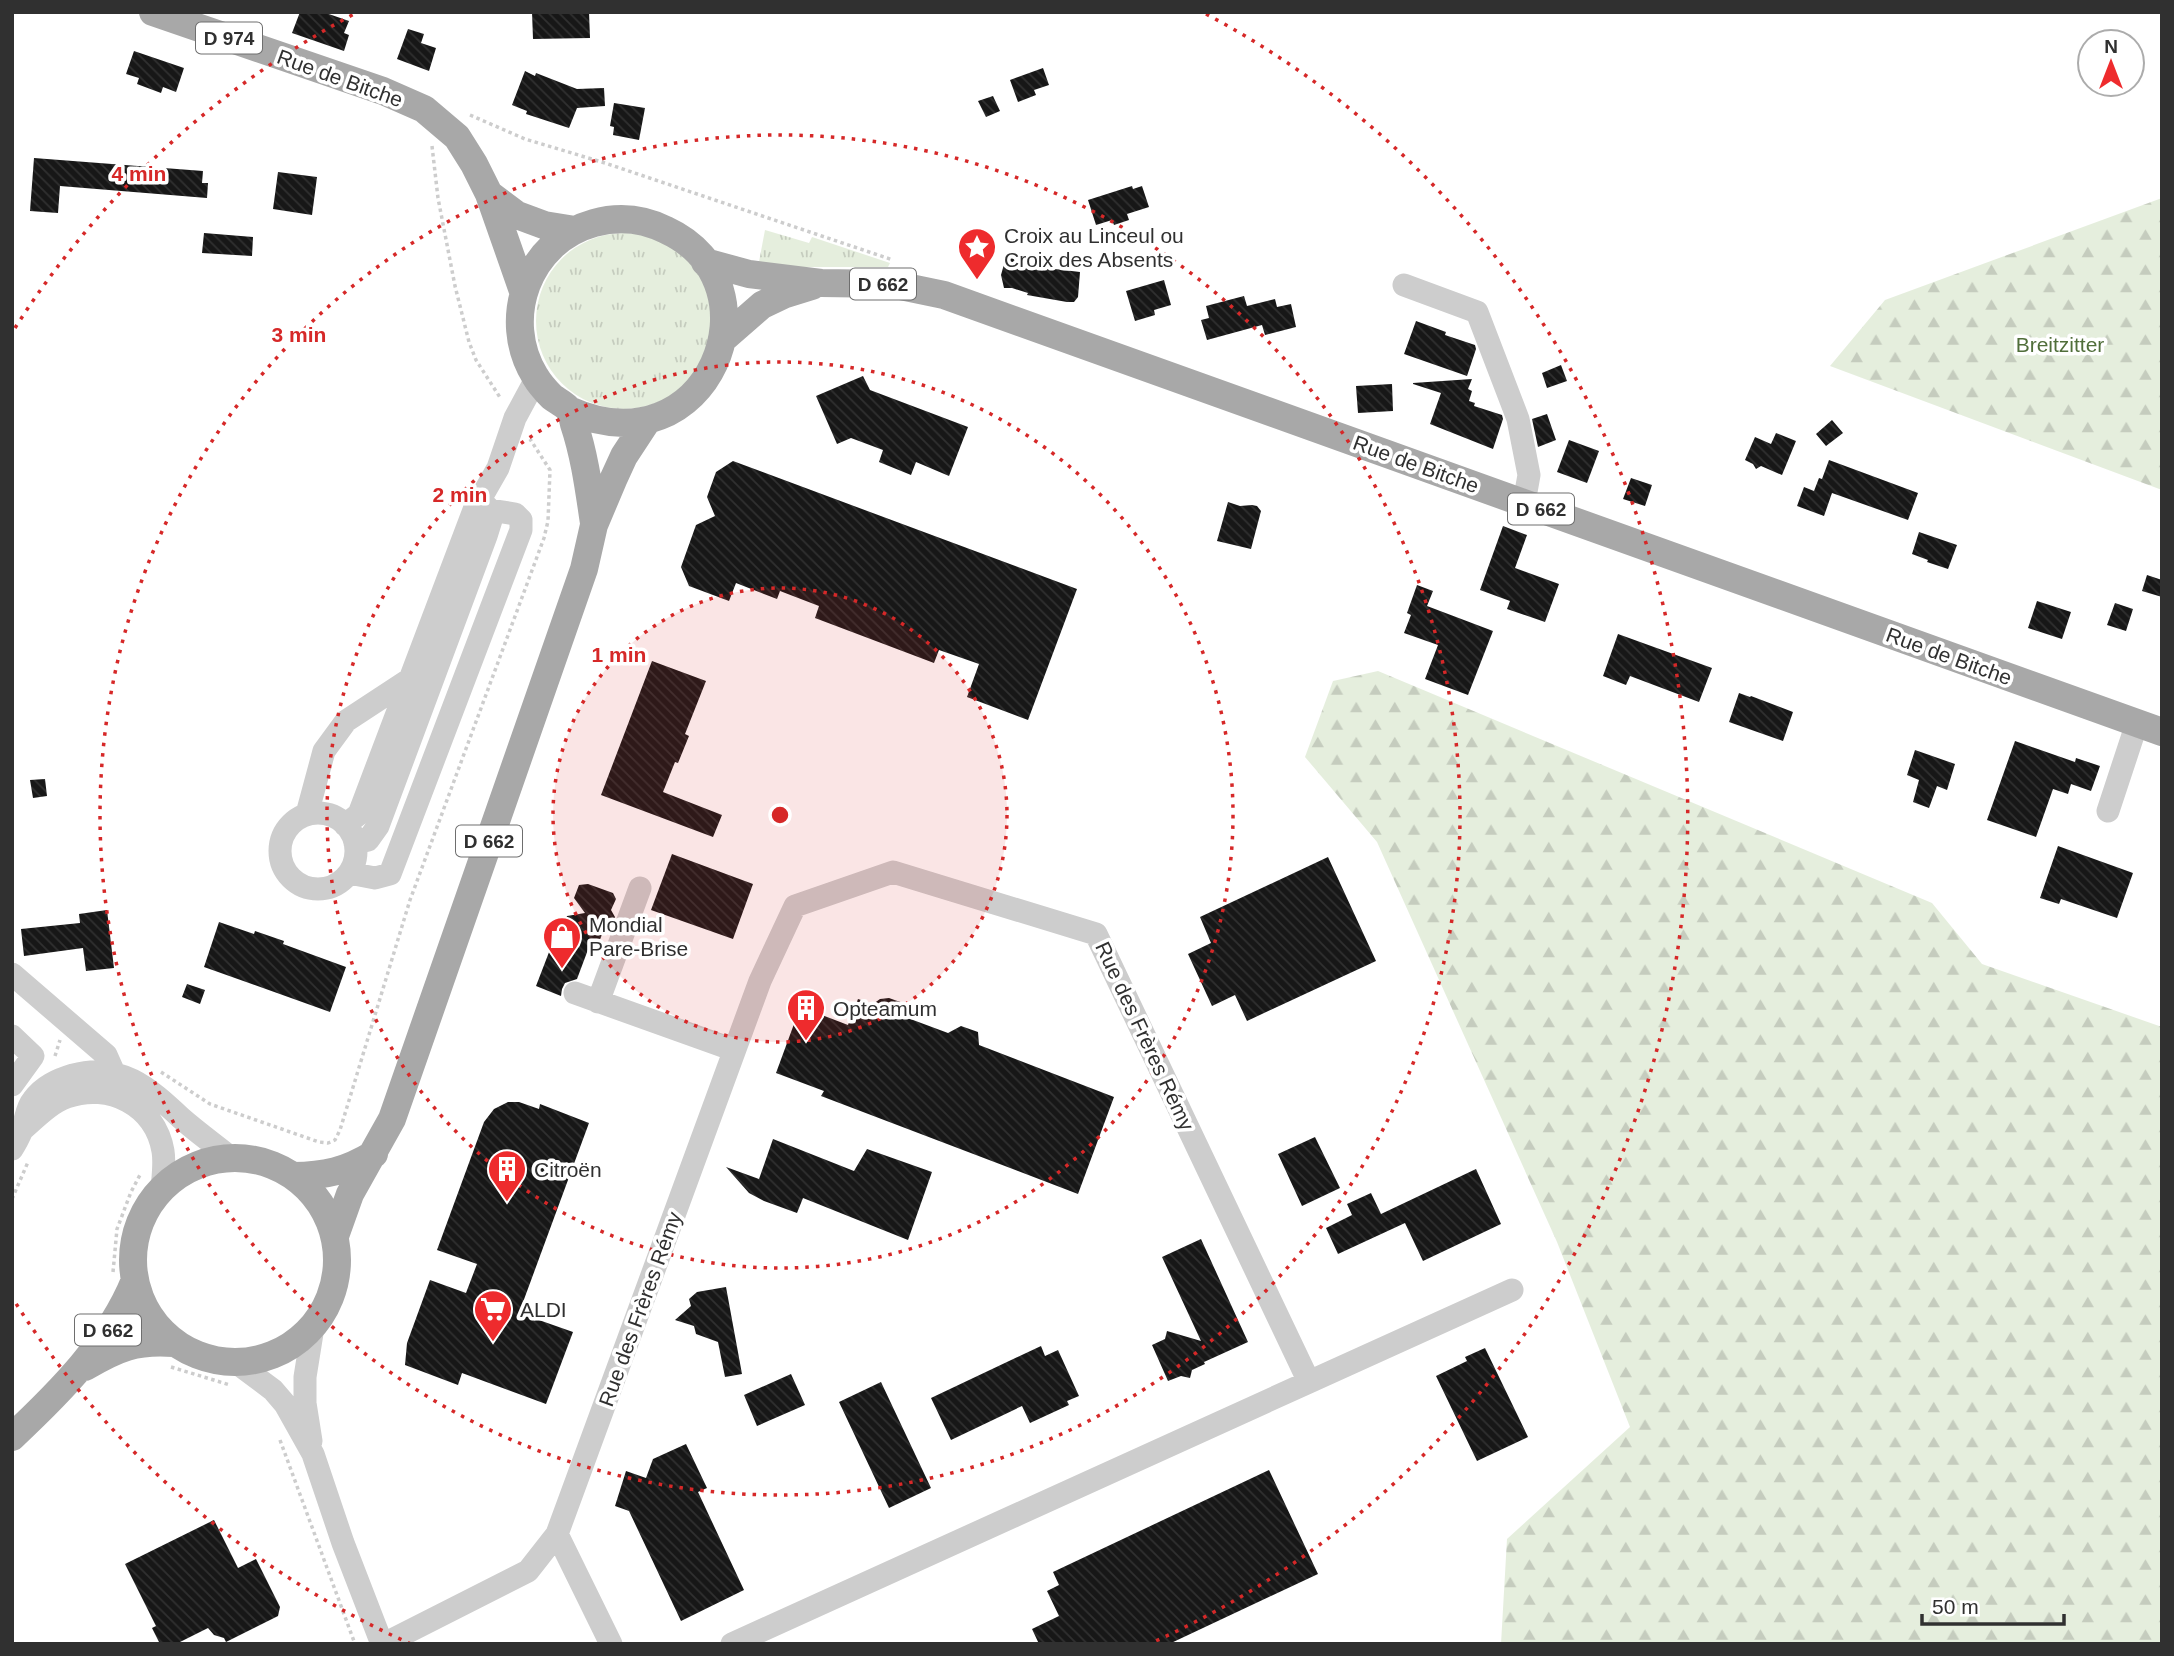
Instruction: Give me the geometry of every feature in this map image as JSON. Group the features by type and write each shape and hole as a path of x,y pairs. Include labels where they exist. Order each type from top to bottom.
{"main road":[{"name":"Rue de Bitche","path":"162,14 383,91 424,109 457,137 474,164 489,194 523,291"},
{"name":"Rue de Bitche","path":"489,194 517,215 544,225 575,230"},
{"path":"615,219 636,220 675,234 691,246 705,262 722,299 723,339 709,376 697,391 674,409 647,421 607,423 569,410 551,396 536,379 526,359 520,336 519,313 523,291 531,272 543,255 558,241 575,230 594,223 615,219"},
{"name":"D 662","path":"705,262 749,274 821,283"},
{"name":"Rue de Bitche","path":"821,283 891,284 944,295 2150,728"},
{"name":"D 662","path":"723,339 762,305 821,283"},
{"name":"D 662","path":"569,410 587,471 594,525"},
{"name":"D 662","path":"335,1236 350,1195 392,1119 584,569 594,525 624,456 647,421"},
{"path":"293,1175 320,1202 335,1236 337,1265 332,1294 313,1327 297,1342 279,1353 237,1363 193,1354 174,1343 160,1330 140,1298 133,1256 137,1231 147,1209 162,1189 182,1173 206,1162 232,1158 263,1163 293,1175 315,1176 354,1166 374,1153"},
{"name":"D 662","path":"12,1437 74,1374 114,1322 126,1303 135,1280"},
{"name":"D 662","path":"74,1374 111,1351 132,1344 152,1341 174,1343"}],"street":[{"path":"1404,285 1477,312 1518,419 1529,475 1524,503"},
{"path":"349,873 375,878 390,874 521,530 521,520 515,514 485,505 474,510 350,834 356,853 349,873 332,886 320,889 308,888 298,883 282,865 280,844 283,834 297,819 317,813 327,814 350,834 368,840 378,826 486,536 491,520 485,505 515,418 536,379"},
{"path":"307,814 324,751 346,720 410,679"},
{"path":"2108,811 2150,728"},
{"name":"Rue des Frères Rémy","path":"383,1644 528,1571 557,1534 760,981 795,906 892,872 1096,934 1310,1382"},
{"path":"598,1002 640,888"},
{"path":"12,974 106,1055 114,1073"},
{"path":"575,993 734,1051"},
{"path":"12,1036 33,1056 12,1085"},
{"path":"17,1139 31,1102 42,1089 58,1079 86,1072 114,1073 132,1079 161,1098 232,1158"},
{"path":"17,1139 54,1103 85,1092 108,1093 126,1099 142,1110 159,1137 163,1151 162,1189"},
{"path":"732,1644 1512,1290"},
{"path":"313,1327 305,1390 313,1454"},
{"path":"237,1363 273,1390 285,1404 313,1454 343,1543 383,1644"},
{"path":"557,1534 611,1644"}],"path":[{"path":"462,112 524,139 606,163 896,261"}],"green space":[{"name":"Breitzitter","path":"2162,198 2162,490 1830,366 1885,300"},
{"path":"765,230 809,243 812,237 890,263 888,267 758,267"},
{"path":"624,233 658,239 687,258 706,287 712,321 706,355 687,384 658,403 624,409 590,403 561,384 542,355 536,321 542,287 561,258 590,239"},
{"path":"1378,671 1932,903 1982,964 2162,1027 2162,1644 1501,1644 1507,1539 1630,1427 1557,1242 1377,842 1305,757 1333,681"}],"building":[{"path":"300,12 323,12 349,21 344,33 349,35 344,51 292,33"},
{"path":"532,12 589,12 590,38 533,39"},
{"path":"408,29 424,34 421,43 436,48 429,71 397,59"},
{"path":"134,51 184,68 176,92 163,87 161,93 137,84 139,78 126,74"},
{"path":"1043,68 1049,85 1034,90 1036,95 1018,102 1010,80"},
{"path":"525,71 577,89 604,88 605,106 577,108 569,128 526,114 527,111 512,105"},
{"path":"993,96 1000,111 986,117 978,101"},
{"path":"614,103 645,108 639,140 613,135 614,127 610,126"},
{"path":"34,158 203,171 202,183 208,183 207,198 60,186 58,213 30,211"},
{"path":"278,172 317,177 312,215 273,209"},
{"path":"1132,186 1133,189 1142,186 1149,207 1127,214 1129,220 1114,225 1112,220 1096,225 1088,200"},
{"path":"204,233 253,237 252,256 202,253"},
{"path":"1006,257 1080,272 1078,297 1074,302 1067,302 1004,288 1001,275"},
{"path":"1164,280 1171,305 1154,310 1155,315 1135,321 1126,291"},
{"path":"1244,296 1247,306 1275,299 1277,307 1291,304 1296,327 1265,335 1262,325 1207,340 1201,320 1209,318 1206,306"},
{"path":"1416,321 1475,345 1467,376 1404,354"},
{"path":"1561,365 1567,381 1547,388 1542,373"},
{"path":"863,376 870,390 968,427 949,476 916,462 911,475 879,462 883,450 851,438 837,444 816,396"},
{"path":"1472,379 1468,389 1472,391 1469,401 1475,403 1474,406 1502,415 1493,449 1430,424 1441,393 1413,384"},
{"path":"1392,384 1393,411 1358,413 1356,386"},
{"path":"1547,414 1556,440 1538,447 1532,419"},
{"path":"1832,420 1843,433 1826,446 1816,434"},
{"path":"1776,433 1796,441 1782,475 1761,466 1756,469 1745,460 1755,437 1771,444"},
{"path":"1569,440 1599,451 1587,483 1557,472"},
{"path":"1829,460 1918,493 1908,520 1832,493 1824,516 1797,506 1804,487 1814,491"},
{"path":"733,461 1077,589 1028,720 967,697 979,664 939,650 934,663 815,618 819,606 780,591 777,599 736,583 729,601 689,586 681,567 696,525 715,516 707,497 716,472"},
{"path":"1631,478 1652,485 1645,506 1623,499"},
{"path":"1228,502 1240,506 1257,506 1261,511 1251,549 1217,541"},
{"path":"1503,526 1527,535 1515,568 1559,584 1545,622 1507,609 1510,601 1480,590"},
{"path":"1919,532 1957,545 1948,569 1912,554"},
{"path":"2147,575 2162,580 2162,597 2142,591"},
{"path":"1417,585 1433,591 1427,606 1493,631 1468,695 1425,679 1438,645 1404,633 1411,615 1407,613"},
{"path":"2037,601 2071,612 2062,639 2028,628"},
{"path":"2115,603 2133,609 2126,631 2107,625"},
{"path":"1618,634 1712,668 1699,702 1630,676 1626,685 1603,676"},
{"path":"652,661 706,681 685,734 689,736 663,792 722,815 713,837 601,795"},
{"path":"1739,693 1793,712 1783,741 1729,722"},
{"path":"2015,741 2075,762 2076,758 2100,766 2091,791 2071,784 2068,794 2053,789 2036,837 1987,820"},
{"path":"1915,750 1955,764 1947,790 1937,786 1929,808 1913,802 1919,780 1907,775"},
{"path":"45,779 47,796 33,798 30,780"},
{"path":"2058,846 2133,873 2117,918 2061,899 2059,904 2040,898"},
{"path":"672,854 753,884 733,939 651,910"},
{"path":"1328,857 1376,961 1247,1021 1235,995 1212,1006 1188,954 1211,943 1200,917"},
{"path":"588,884 613,893 616,899 611,910 615,917 599,942 589,947 577,979 565,983 561,996 536,986 556,934 560,935 567,916 585,913 574,898 579,885"},
{"path":"107,910 114,968 86,971 83,948 24,956 21,929 80,923 79,914"},
{"path":"219,922 284,941 283,944 346,967 330,1012 204,967"},
{"path":"187,984 205,990 200,1004 182,997"},
{"path":"889,998 903,1003 905,1017 948,1033 961,1026 978,1032 979,1045 1114,1097 1078,1194 821,1096 824,1091 776,1073 794,1024 794,1015 801,1007 848,1025 858,999 873,1004 880,999"},
{"path":"508,1102 519,1102 539,1109 540,1104 589,1123 519,1313 573,1332 546,1404 462,1373 458,1385 405,1365 407,1343 430,1280 466,1293 477,1264 437,1250 484,1122 494,1109"},
{"path":"1315,1137 1340,1188 1302,1206 1278,1154"},
{"path":"773,1139 854,1171 867,1149 932,1172 908,1240 803,1198 797,1213 749,1193 726,1167 759,1179"},
{"path":"1476,1169 1501,1224 1423,1261 1405,1223 1338,1254 1326,1228 1352,1215 1347,1204 1371,1193 1381,1214"},
{"path":"1201,1239 1248,1342 1204,1362 1205,1364 1192,1370 1190,1378 1181,1376 1168,1381 1152,1345 1165,1339 1167,1331 1201,1341 1162,1257"},
{"path":"726,1287 742,1374 725,1377 718,1342 696,1334 694,1326 675,1320 691,1306 689,1299 697,1292"},
{"path":"1041,1346 1045,1356 1058,1350 1079,1396 1067,1401 1069,1405 1030,1423 1022,1406 951,1440 931,1398"},
{"path":"1485,1348 1528,1437 1477,1461 1436,1376 1467,1361 1465,1357"},
{"path":"791,1374 805,1405 757,1426 744,1395"},
{"path":"881,1382 931,1488 889,1508 839,1402"},
{"path":"686,1444 707,1488 698,1492 744,1590 681,1621 629,1511 615,1506 626,1471 646,1478 653,1459"},
{"path":"1269,1470 1318,1574 1169,1644 1039,1644 1032,1629 1059,1616 1047,1591 1059,1585 1053,1572"},
{"path":"214,1520 238,1568 256,1559 280,1607 278,1616 226,1642 208,1628 176,1644 160,1644 152,1628 156,1626 125,1564"}],"place":[{"name":"Croix au Linceul ou Croix des Absents","path":"977,281"},
{"name":"Mondial Pare-Brise","path":"562,970"},
{"name":"Opteamum","path":"806,1042"},
{"name":"Citroën","path":"507,1203"},
{"name":"ALDI","path":"493,1343"}]}
